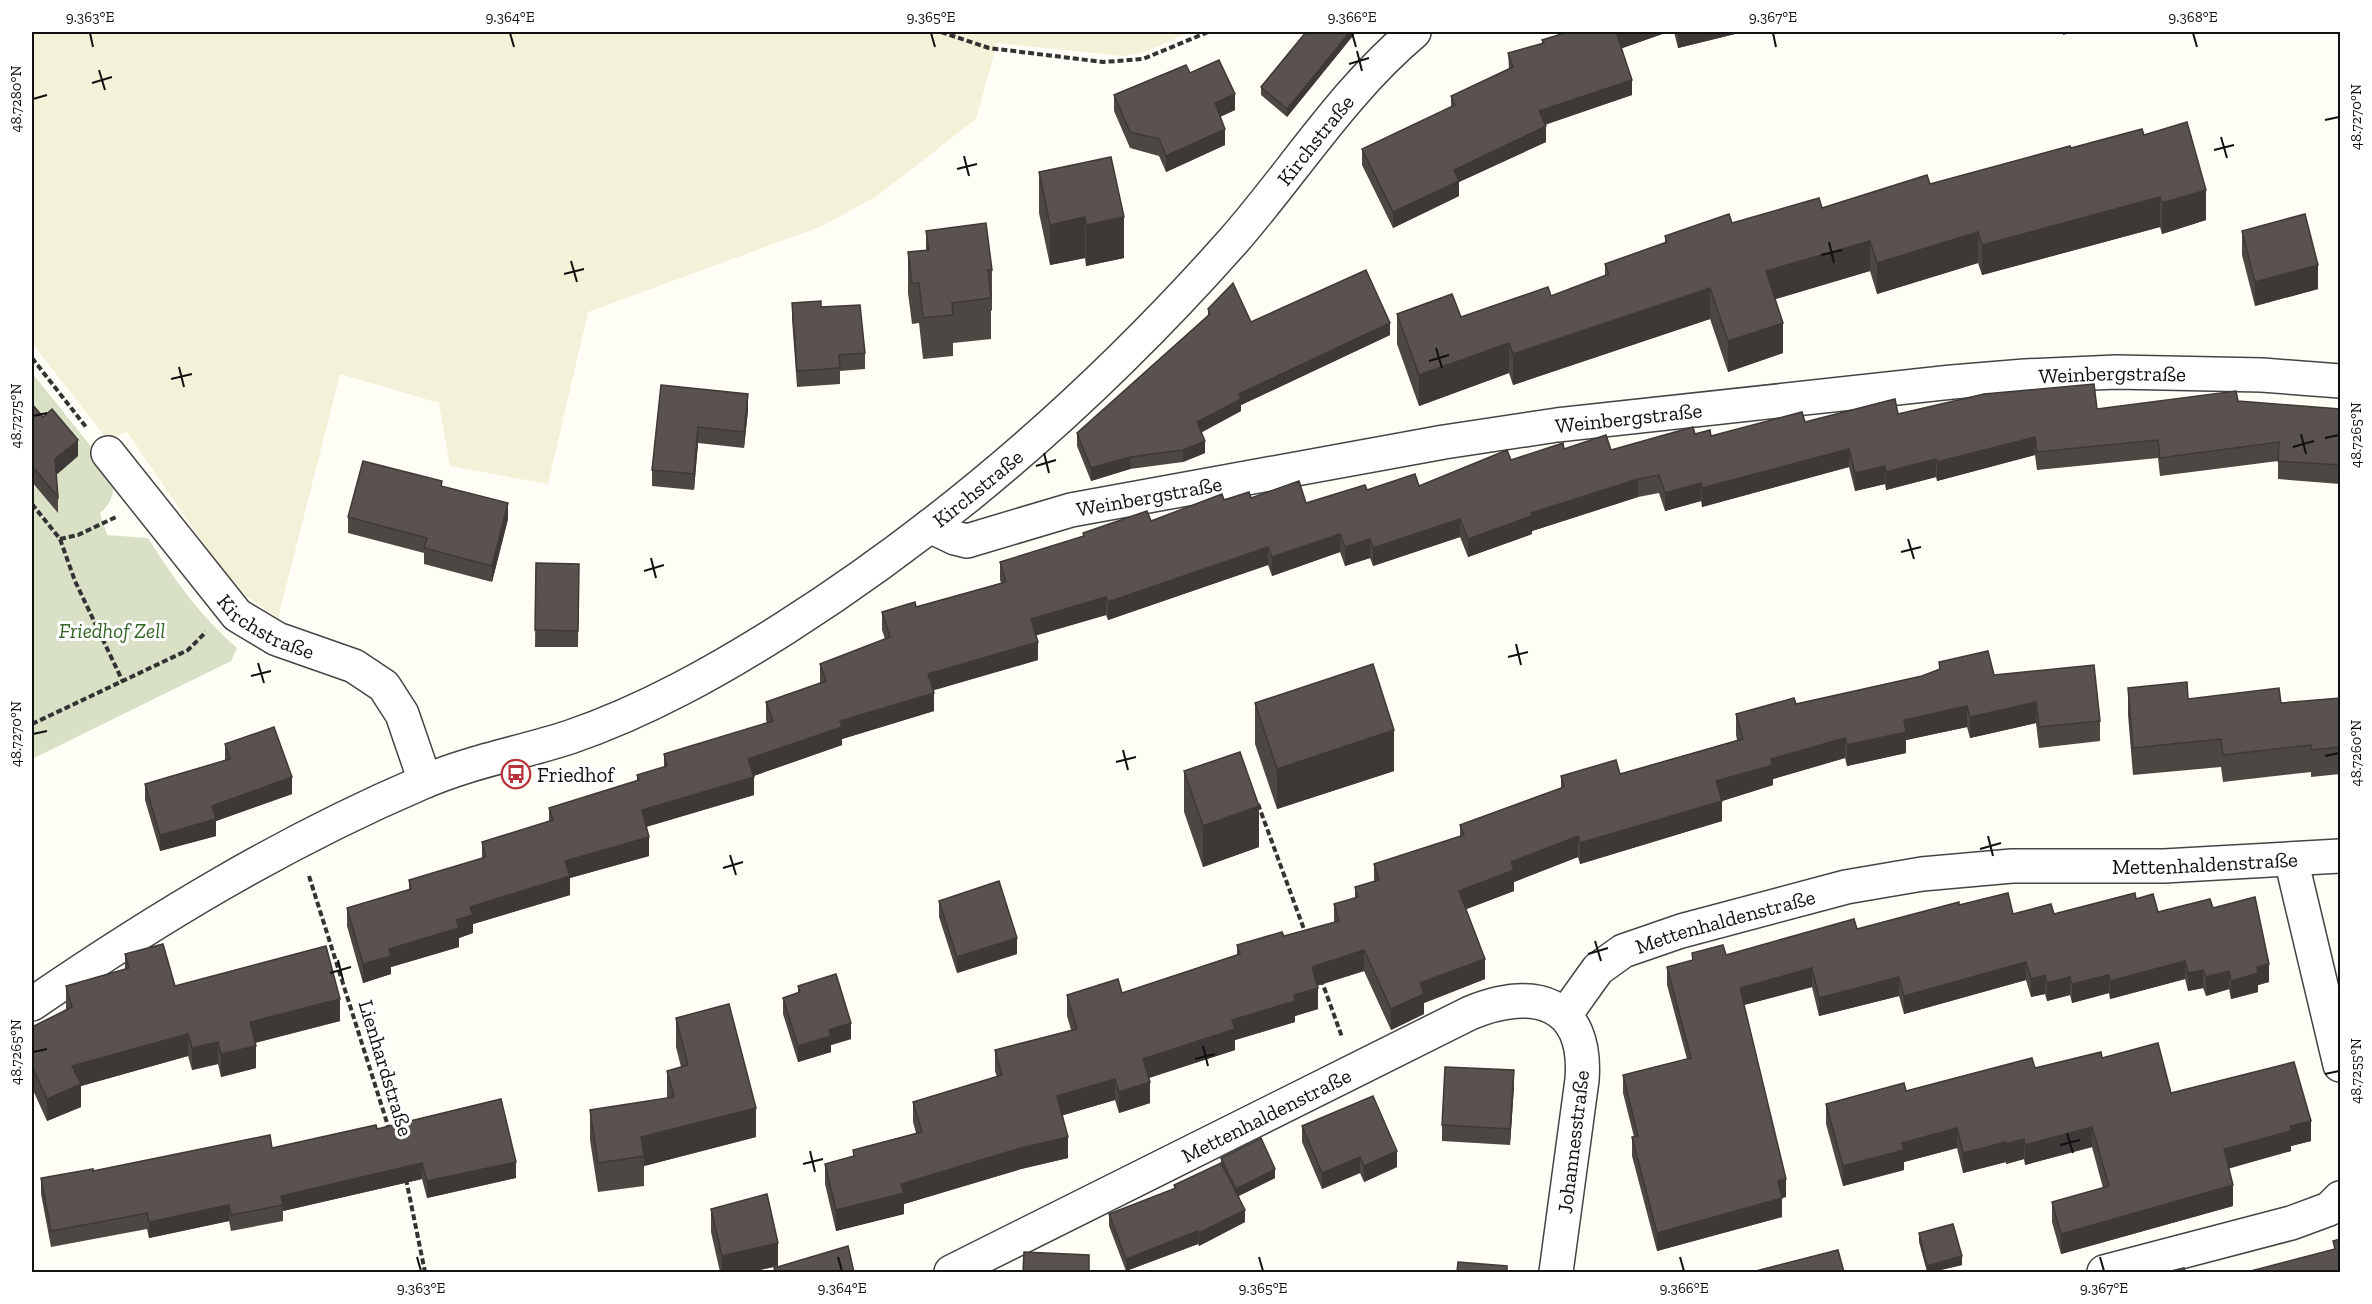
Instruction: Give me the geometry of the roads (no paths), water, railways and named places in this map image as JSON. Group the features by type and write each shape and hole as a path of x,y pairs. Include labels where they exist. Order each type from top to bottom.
{"street":[{"name":"Kirchstraße","path":"32,1004 159,920 297,841 425,781 573,735 666,697 783,630 930,526 1006,465 1079,401 1145,337 1236,237 1354,89 1414,32"},
{"name":"Weinbergstraße","path":"930,526 967,541 1071,510 1444,442 1596,419 1952,382 2115,372 2262,375 2340,381"},
{"name":"Kirchstraße","path":"108,453 237,615 277,639 354,666 384,686 402,714 425,781"},
{"name":"Mettenhaldenstraße","path":"951,1272 982,1265 1460,1018 1496,1004 1533,1000 1565,1015 1598,969 1623,951 1690,928 1846,887 1969,868 2051,864 2175,865 2340,856"},
{"path":"2291,859 2340,1065"},
{"name":"Johannesstraße","path":"1556,1272 1583,1068 1579,1038 1565,1015"},
{"path":"2104,1272 2291,1223 2330,1209 2340,1198"}],"place":[{"name":"Friedhof","path":"516,774"}],"park label":[{"name":"Friedhof Zell","path":"112,630"}]}
